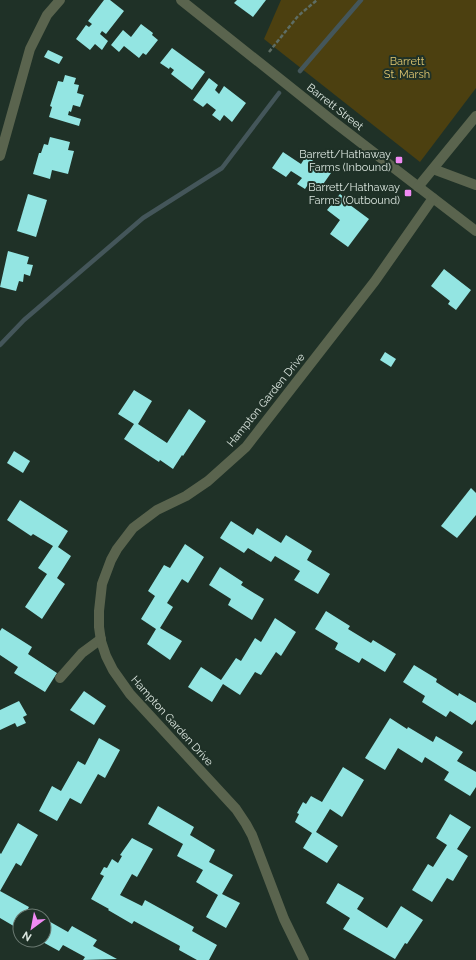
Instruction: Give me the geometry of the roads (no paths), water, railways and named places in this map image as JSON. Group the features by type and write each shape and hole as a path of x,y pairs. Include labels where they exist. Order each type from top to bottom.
{"street":[{"path":"0,156 30,49 47,16 60,0"},
{"name":"Barrett Street","path":"181,0 334,122 476,231"},
{"path":"418,187 476,116"},
{"path":"433,169 476,185"},
{"name":"Hampton Garden Drive","path":"304,960 284,919 252,835 246,824 236,809 130,694 113,670 106,656 101,639 99,611 102,584 111,560 124,538 133,528 148,516 186,496 208,481 246,447 375,281 433,198"},
{"path":"60,678 82,653 101,639"}],"waterway":[{"path":"300,71 361,0"},
{"path":"0,345 24,320 143,218 222,168 279,93"}],"place":[{"name":"Barrett/Hathaway Farms (Inbound)","path":"399,160"},
{"name":"Barrett/Hathaway Farms (Outbound)","path":"408,193"}],"park label":[{"name":"Barrett St. Marsh","path":"407,67"}]}
